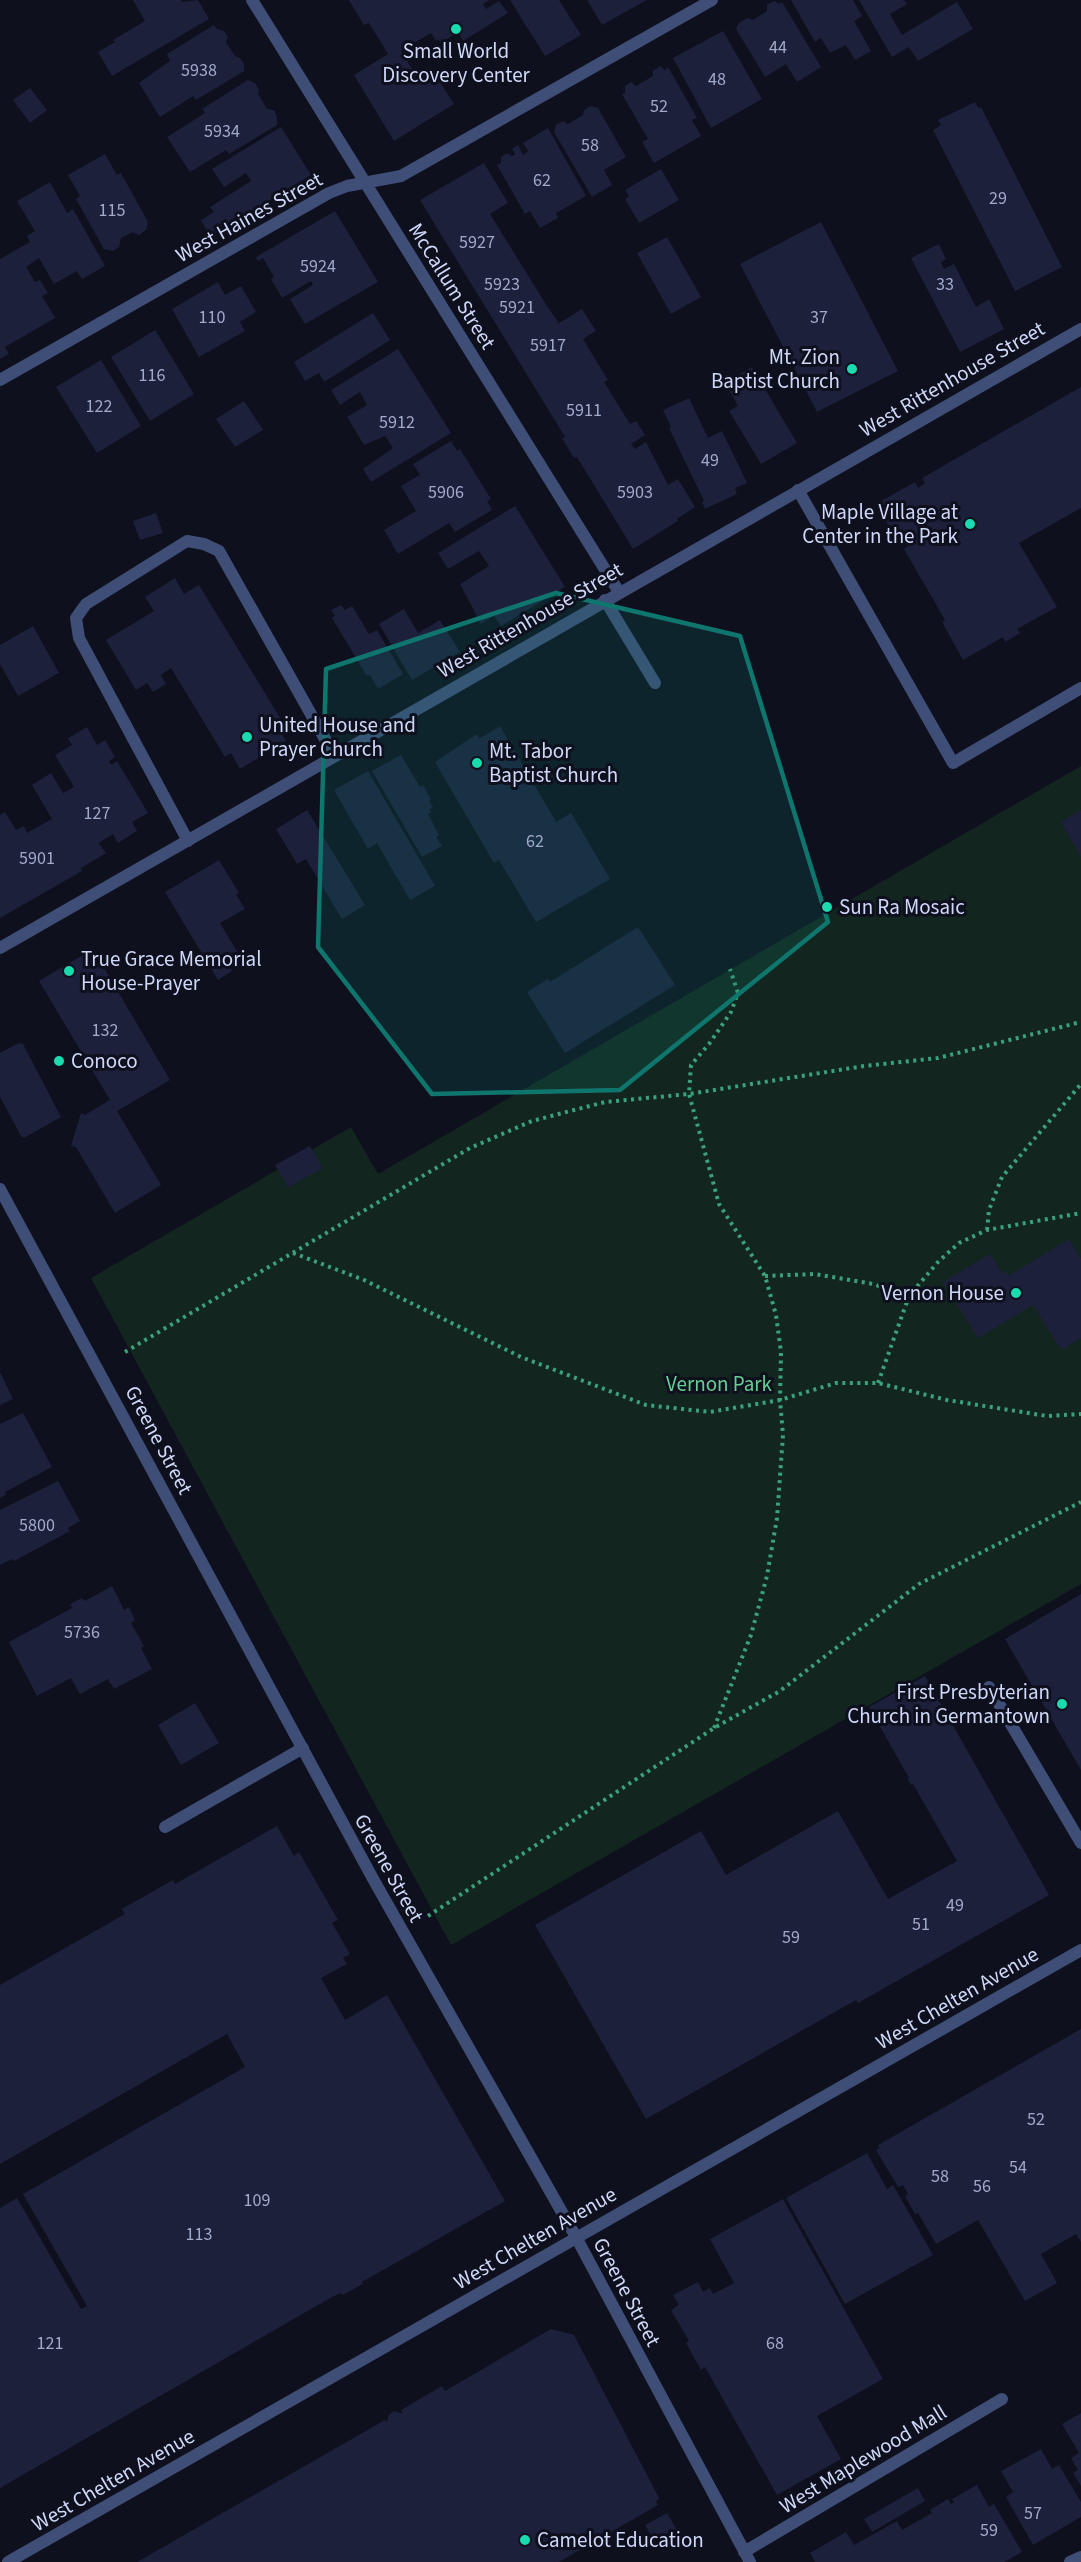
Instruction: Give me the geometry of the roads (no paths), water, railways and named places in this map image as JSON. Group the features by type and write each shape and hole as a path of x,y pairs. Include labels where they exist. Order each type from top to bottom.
{"street":[{"name":"McCallum Street","path":"252,0 619,592"},
{"name":"West Haines Street","path":"0,380 329,193 347,186 401,176 712,0"},
{"name":"West Rittenhouse Street","path":"0,948 1081,328"},
{"path":"798,490 952,763 1081,688"},
{"path":"188,841 79,638 76,618 86,604 187,541 204,544 219,551 334,755"},
{"path":"605,600 656,683"},
{"name":"Greene Street","path":"0,1189 403,1934 576,2237 747,2557"},
{"path":"988,1687 1081,1843"},
{"path":"165,1827 303,1748"},
{"name":"West Chelten Avenue","path":"8,2562 1081,1950"},
{"name":"West Maplewood Mall","path":"747,2557 1002,2399"},
{"path":"1071,2562 1081,2557"}],"place":[{"name":"Small World Discovery Center","path":"456,29"},
{"name":"Mt. Zion Baptist Church","path":"852,369"},
{"name":"Maple Village at Center in the Park","path":"970,524"},
{"name":"United House and Prayer Church","path":"247,737"},
{"name":"Mt. Tabor Baptist Church","path":"477,763"},
{"name":"Sun Ra Mosaic","path":"827,907"},
{"name":"True Grace Memorial House-Prayer","path":"69,971"},
{"name":"Conoco","path":"59,1061"},
{"name":"Vernon House","path":"1016,1293"},
{"name":"First Presbyterian Church in Germantown","path":"1062,1704"},
{"name":"Camelot Education","path":"525,2540"}],"park label":[{"name":"Vernon Park","path":"719,1384"}]}
